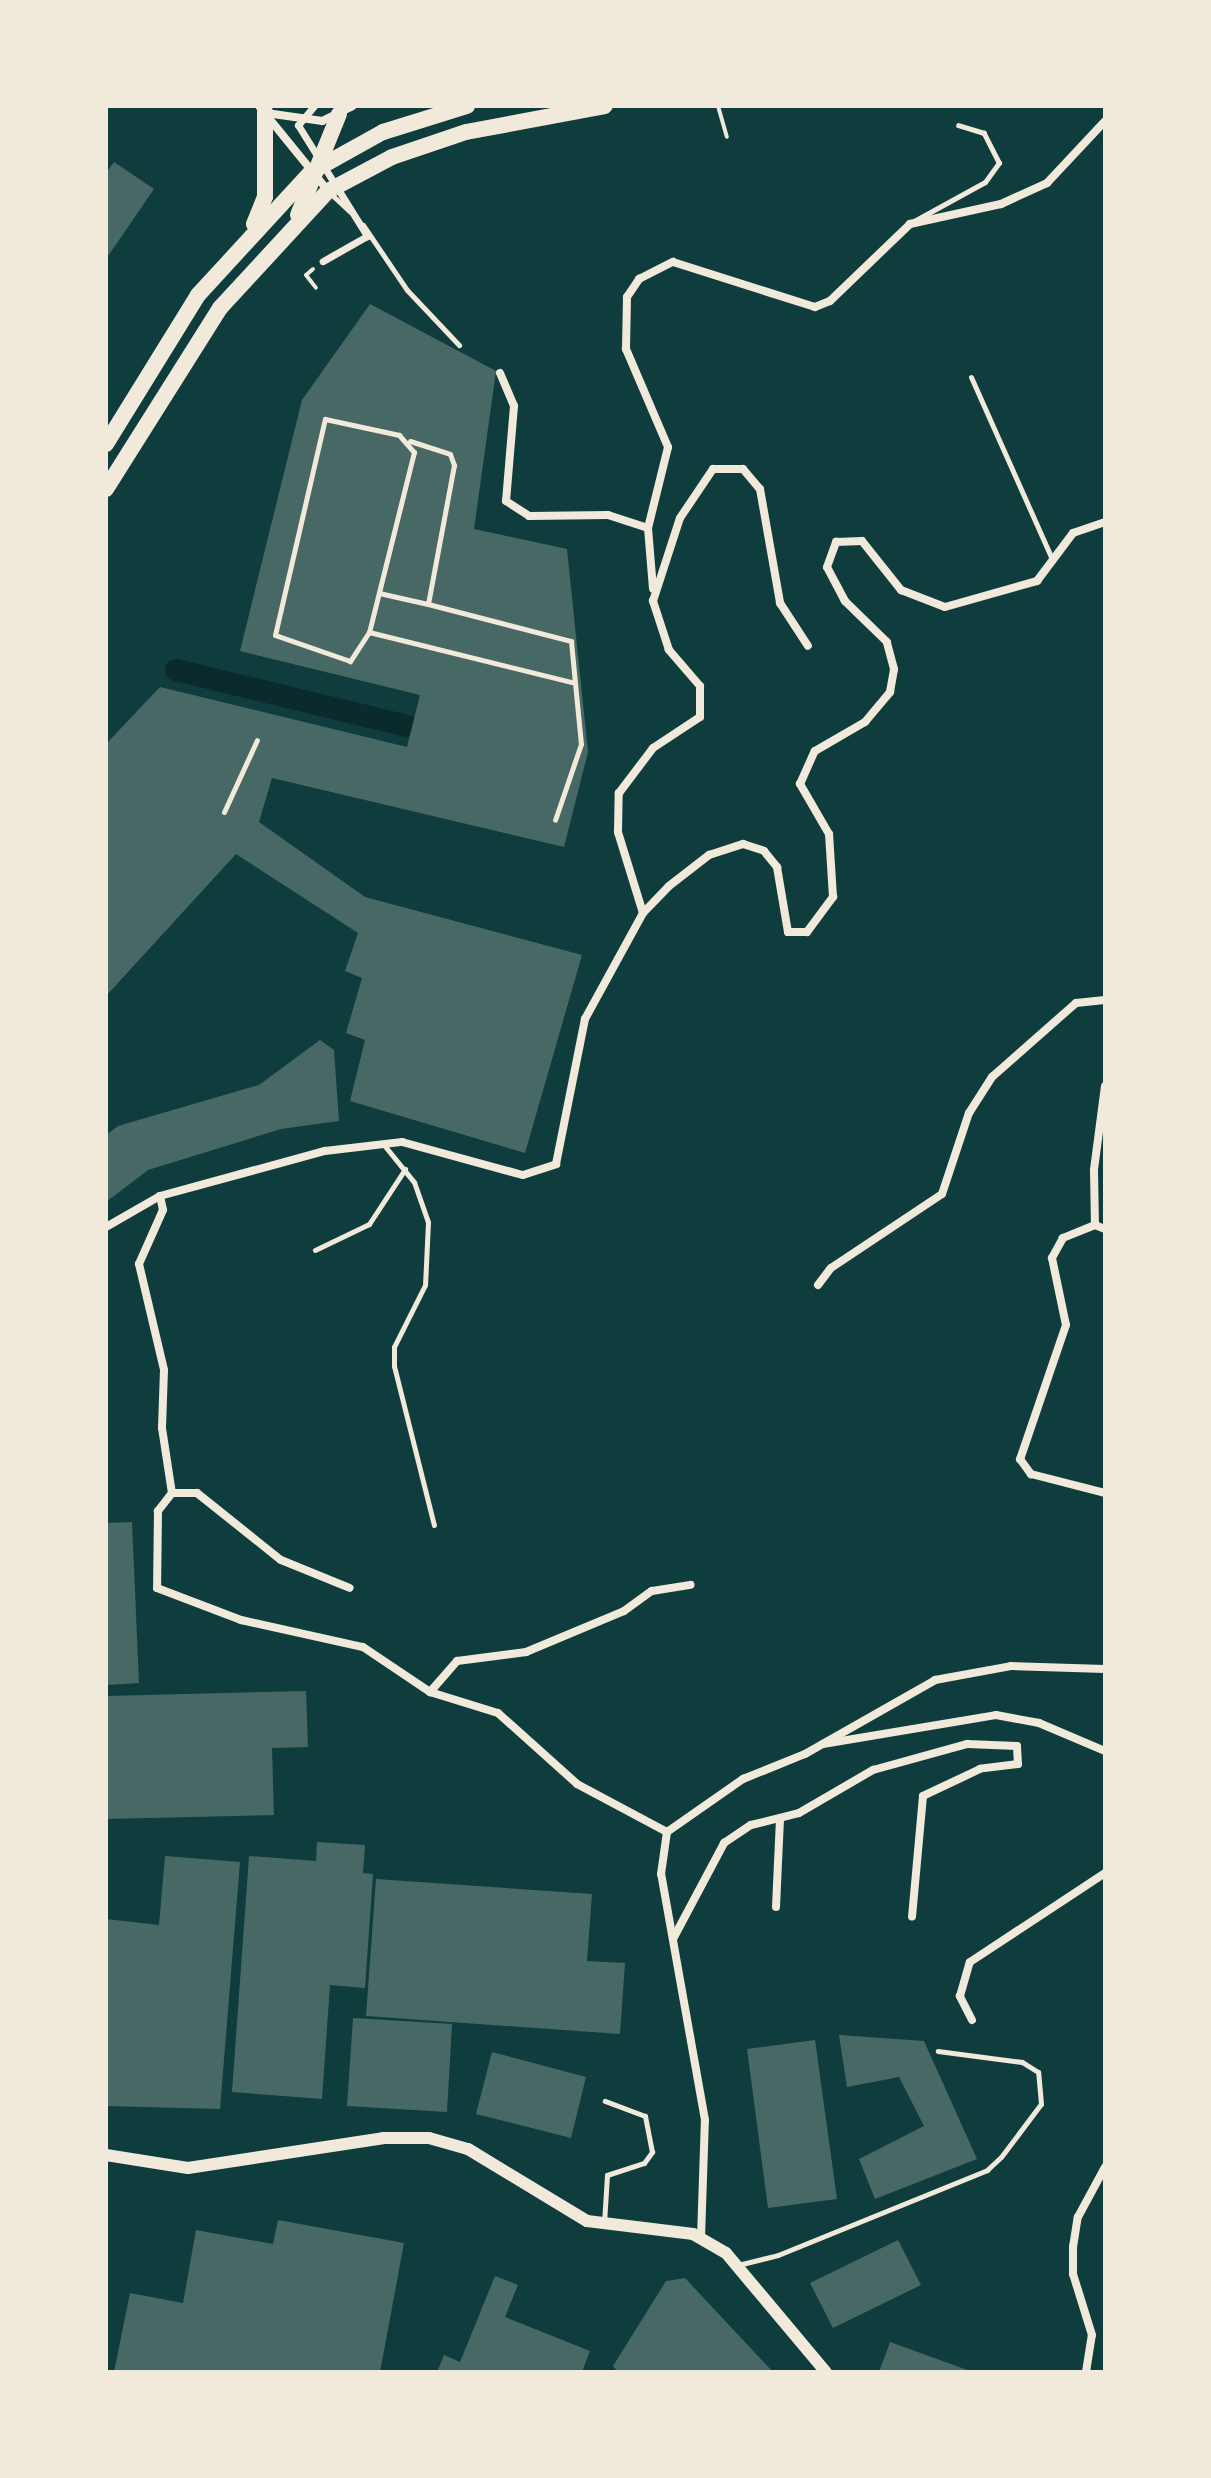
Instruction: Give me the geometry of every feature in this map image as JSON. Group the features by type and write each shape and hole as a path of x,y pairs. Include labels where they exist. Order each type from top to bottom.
{"main road":[{"path":"311,172 383,132 467,106"},
{"path":"106,489 220,308 280,238 328,191 392,157 466,132 605,106"},
{"path":"250,234 265,197 262,109"},
{"path":"106,444 198,295 250,234 311,172 346,110"},
{"path":"280,238 307,196 311,172"}],"street":[{"path":"314,106 298,125 367,236 323,261"},
{"path":"262,109 328,191"},
{"path":"262,109 306,122 346,110"},
{"path":"643,913 618,832 619,793 653,748 700,717 700,686 655,622 648,528 668,447 626,349 627,297 639,279 673,262 815,307 830,301 910,224 1001,204 1047,183 1105,121"},
{"path":"500,373 514,406 505,474 513,510 628,517 648,528"},
{"path":"654,590 700,480 713,469 743,469 760,489 788,625 808,646"},
{"path":"106,1227 160,1196 229,1172 383,1145 425,1144 523,1175 556,1164 585,1019 643,913 709,855 743,844 764,851 777,867 788,932 807,932 833,897 829,834 800,784 815,751 865,722 890,692 894,669 887,642 845,601 827,567 836,542 862,541 901,590 945,607 1013,593 1053,562 1073,533 1105,522"},
{"path":"818,1285 831,1268 942,1194 969,1113 992,1077 1076,1003 1105,1000"},
{"path":"1095,1225 1105,1086"},
{"path":"160,1196 163,1210 139,1264 164,1370 162,1428 172,1493 158,1511 154,1538 157,1588 165,1594 363,1647 430,1692 498,1713 577,1784 667,1832"},
{"path":"1105,1229 1095,1225 1063,1238 1052,1258 1066,1325 1020,1459 1031,1474 1105,1493"},
{"path":"172,1493 197,1493 281,1560 350,1588"},
{"path":"430,1692 457,1661 526,1652 624,1611 652,1591 691,1585"},
{"path":"701,2238 705,2120 661,1874 667,1832 743,1779 818,1745 935,1680 1011,1666 1105,1669"},
{"path":"818,1745 996,1715 1105,1751"},
{"path":"673,1940 724,1843 751,1825 780,1819 873,1770 967,1744 1017,1746 1018,1764 980,1769 923,1796 912,1916"},
{"path":"776,1907 780,1819"},
{"path":"972,2020 960,1996 970,1962 1105,1873"},
{"path":"106,2155 188,2168 334,2144 429,2138 468,2149 604,2224 701,2238 737,2265 826,2372"},
{"path":"1086,2372 1092,2335 1073,2274 1073,2247 1078,2217 1105,2167"}],"lane":[{"path":"910,224 985,182 999,163 984,133 958,125"},
{"path":"328,191 459,345"},
{"path":"971,377 1053,562"},
{"path":"409,441 414,452 369,632 350,661 275,635 318,427 325,419 409,441 450,454 454,465 428,604"},
{"path":"379,593 571,641 581,744 555,820"},
{"path":"369,632 575,683"},
{"path":"224,812 257,740"},
{"path":"383,1145 405,1169 428,1222 429,1257 394,1366 434,1525"},
{"path":"315,1250 369,1224 405,1169"},
{"path":"737,2265 820,2238 1001,2157 1041,2104 1038,2072 1022,2062 938,2051"},
{"path":"604,2224 607,2175 644,2163 652,2152 645,2116 605,2101"}],"path":[{"path":"718,106 727,137"},
{"path":"316,288 306,275 323,261"}],"building":[{"path":"114,162 154,189 106,259 106,173"},
{"path":"370,304 496,371 474,529 567,549 588,752 564,847 272,778 259,822 365,897 582,955 525,1153 350,1101 365,1040 346,1033 362,978 345,971 358,933 236,854 106,996 106,744 160,687 407,747 420,695 240,651 302,400"},
{"path":"320,1040 334,1050 339,1121 281,1129 148,1170 106,1202 106,1135 118,1126 259,1085"},
{"path":"132,1522 139,1683 106,1685 106,1523"},
{"path":"306,1691 308,1747 272,1748 274,1815 106,1819 106,1696"},
{"path":"317,1842 365,1845 363,1873 373,1874 365,1988 330,1985 322,2099 232,2092 249,1856 316,1861"},
{"path":"165,1856 240,1862 220,2109 106,2106 106,1919 159,1925"},
{"path":"376,1879 592,1894 587,1961 625,1963 620,2034 366,2016"},
{"path":"353,2018 452,2024 447,2112 347,2106"},
{"path":"839,2035 924,2041 977,2159 875,2199 859,2159 924,2126 899,2077 847,2087"},
{"path":"815,2040 837,2199 768,2208 747,2049"},
{"path":"492,2052 586,2077 571,2138 476,2114"},
{"path":"278,2220 404,2243 380,2372 114,2372 130,2293 183,2303 196,2230 273,2244"},
{"path":"898,2240 921,2285 833,2328 810,2283"},
{"path":"495,2276 518,2285 505,2317 590,2351 582,2372 437,2372 444,2355 460,2362"},
{"path":"685,2278 773,2372 618,2372 613,2366 666,2281"},
{"path":"890,2342 973,2372 879,2372"}],"waterway":[{"path":"176,670 408,726"}]}
